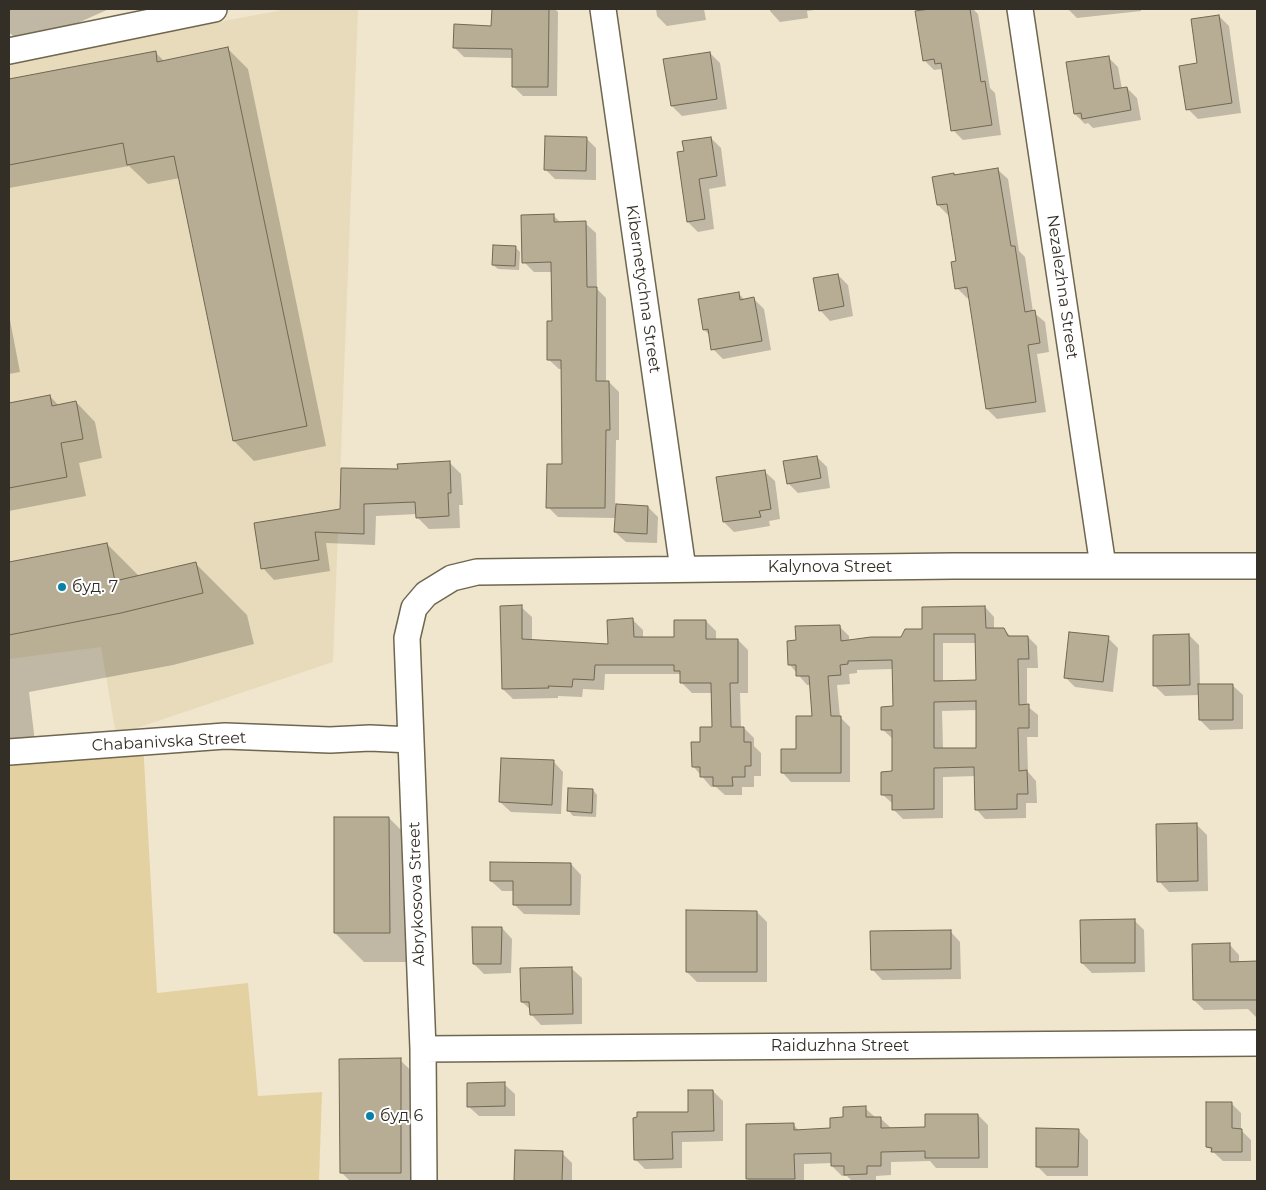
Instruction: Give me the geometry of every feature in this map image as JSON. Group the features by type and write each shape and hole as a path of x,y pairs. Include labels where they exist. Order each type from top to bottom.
{"street":[{"path":"9,50 214,9"},
{"name":"Kibernetychna Street","path":"603,9 683,569"},
{"name":"Nezalezhna Street","path":"1020,9 1103,566"},
{"name":"Kalynova Street","path":"414,608 426,594 452,578 477,572 1257,566"},
{"name":"Abrykosova Street","path":"414,608 407,638 423,1049 424,1181"},
{"name":"Chabanivska Street","path":"9,752 225,736 330,740 370,738 410,740"},
{"name":"Raiduzhna Street","path":"423,1049 1257,1043"}],"shaded area":[{"path":"287,9 358,9 333,662 116,735 101,647 9,659 9,62"},
{"path":"143,742 157,993 248,983 258,1096 322,1092 319,1181 9,1181 9,752"}],"building":[{"path":"492,9 549,9 548,87 512,87 512,49 453,48 454,24 491,26"},
{"path":"970,9 981,82 985,81 992,125 951,131 941,63 935,64 934,59 923,61 915,11"},
{"path":"1219,15 1232,103 1186,110 1179,66 1197,63 1191,19"},
{"path":"228,47 307,426 233,441 174,156 127,165 123,143 9,165 9,79 156,51 157,62"},
{"path":"710,52 717,99 671,106 663,59"},
{"path":"1109,56 1114,89 1127,87 1131,110 1082,119 1081,113 1074,114 1066,62"},
{"path":"545,136 587,137 586,171 544,170"},
{"path":"711,137 717,176 699,179 705,219 687,222 677,152 684,151 682,141"},
{"path":"998,168 1011,246 1015,246 1025,312 1035,310 1040,343 1028,345 1036,402 986,409 967,287 955,289 951,262 956,261 947,204 937,205 932,177"},
{"path":"554,214 554,222 586,221 587,287 597,287 596,381 609,381 610,430 606,430 605,508 546,508 547,464 562,464 561,360 547,360 547,321 552,321 551,262 522,263 521,215"},
{"path":"493,245 516,246 515,266 492,265"},
{"path":"838,274 844,306 819,311 813,278"},
{"path":"739,292 740,300 754,297 762,341 711,350 708,329 703,330 698,299"},
{"path":"50,395 52,406 76,401 77,405 83,439 61,443 67,477 9,488 9,403"},
{"path":"817,456 821,478 787,484 783,461"},
{"path":"450,461 451,493 448,493 449,516 416,518 415,502 364,504 364,534 315,532 319,560 261,569 254,523 340,509 341,468 398,469 397,464"},
{"path":"765,470 771,509 759,511 761,517 723,522 716,477"},
{"path":"616,504 648,506 647,534 614,532"},
{"name":"буд. 7","path":"107,543 115,581 196,562 203,593 121,613 9,635 9,562"},
{"path":"522,605 522,639 608,644 607,620 633,618 634,637 674,637 674,620 706,620 706,639 738,639 738,683 730,683 731,727 744,727 744,742 751,742 751,766 745,766 745,777 732,777 733,786 713,786 713,777 700,777 700,767 692,767 691,742 700,742 700,727 712,727 711,683 680,683 680,671 674,671 674,665 595,665 594,680 573,679 572,687 548,686 549,688 502,689 500,606"},
{"path":"985,606 986,628 1004,628 1008,636 1028,636 1029,659 1018,659 1019,705 1029,704 1029,728 1018,728 1019,771 1027,770 1028,794 1017,794 1017,809 975,810 974,767 934,768 934,809 892,810 892,795 881,795 881,772 892,771 892,730 881,730 881,707 893,706 892,660 848,661 848,664 840,665 841,675 828,676 831,716 841,716 841,773 781,773 781,749 796,749 796,716 812,716 809,676 796,676 796,665 788,665 787,641 796,640 795,626 840,625 841,641 871,637 901,637 905,629 922,629 922,607","holes":["934,634 975,634 976,680 934,681","976,701 976,748 934,748 934,702"]},
{"path":"1069,632 1109,636 1103,682 1064,678"},
{"path":"1189,634 1190,685 1153,686 1153,635"},
{"path":"1198,684 1233,684 1233,720 1199,720"},
{"path":"501,758 554,760 552,805 499,802"},
{"path":"568,788 593,789 592,813 567,811"},
{"path":"334,817 389,817 390,933 334,933"},
{"path":"1197,823 1198,881 1157,882 1156,824"},
{"path":"490,862 571,863 571,905 513,905 513,881 490,881"},
{"path":"686,910 757,911 757,972 686,972"},
{"path":"1135,919 1135,963 1081,963 1080,920"},
{"path":"472,927 502,927 501,964 473,964"},
{"path":"951,930 951,969 871,970 870,931"},
{"path":"1230,943 1230,962 1257,961 1257,1000 1193,1000 1192,944"},
{"path":"572,967 573,1014 530,1015 529,1002 521,1002 520,968"},
{"name":"буд 6","path":"401,1058 401,1173 340,1173 339,1059"},
{"path":"505,1082 505,1106 467,1107 467,1083"},
{"path":"688,1090 713,1090 714,1131 672,1132 673,1159 634,1160 633,1118 637,1117 637,1112 688,1112"},
{"path":"1206,1102 1232,1102 1232,1128 1242,1129 1242,1152 1211,1152 1212,1148 1206,1147"},
{"path":"866,1106 866,1117 881,1117 881,1128 925,1127 925,1114 978,1114 979,1158 925,1158 925,1151 881,1152 881,1166 867,1166 867,1174 844,1175 844,1166 831,1166 831,1153 794,1154 795,1179 746,1179 746,1124 794,1123 794,1130 830,1128 830,1118 843,1117 843,1107"},
{"path":"1036,1128 1079,1129 1078,1167 1036,1167"},
{"path":"515,1150 563,1151 562,1181 514,1181"}],"place":[{"name":"буд. 7","path":"62,587"},
{"name":"буд 6","path":"370,1116"}]}
